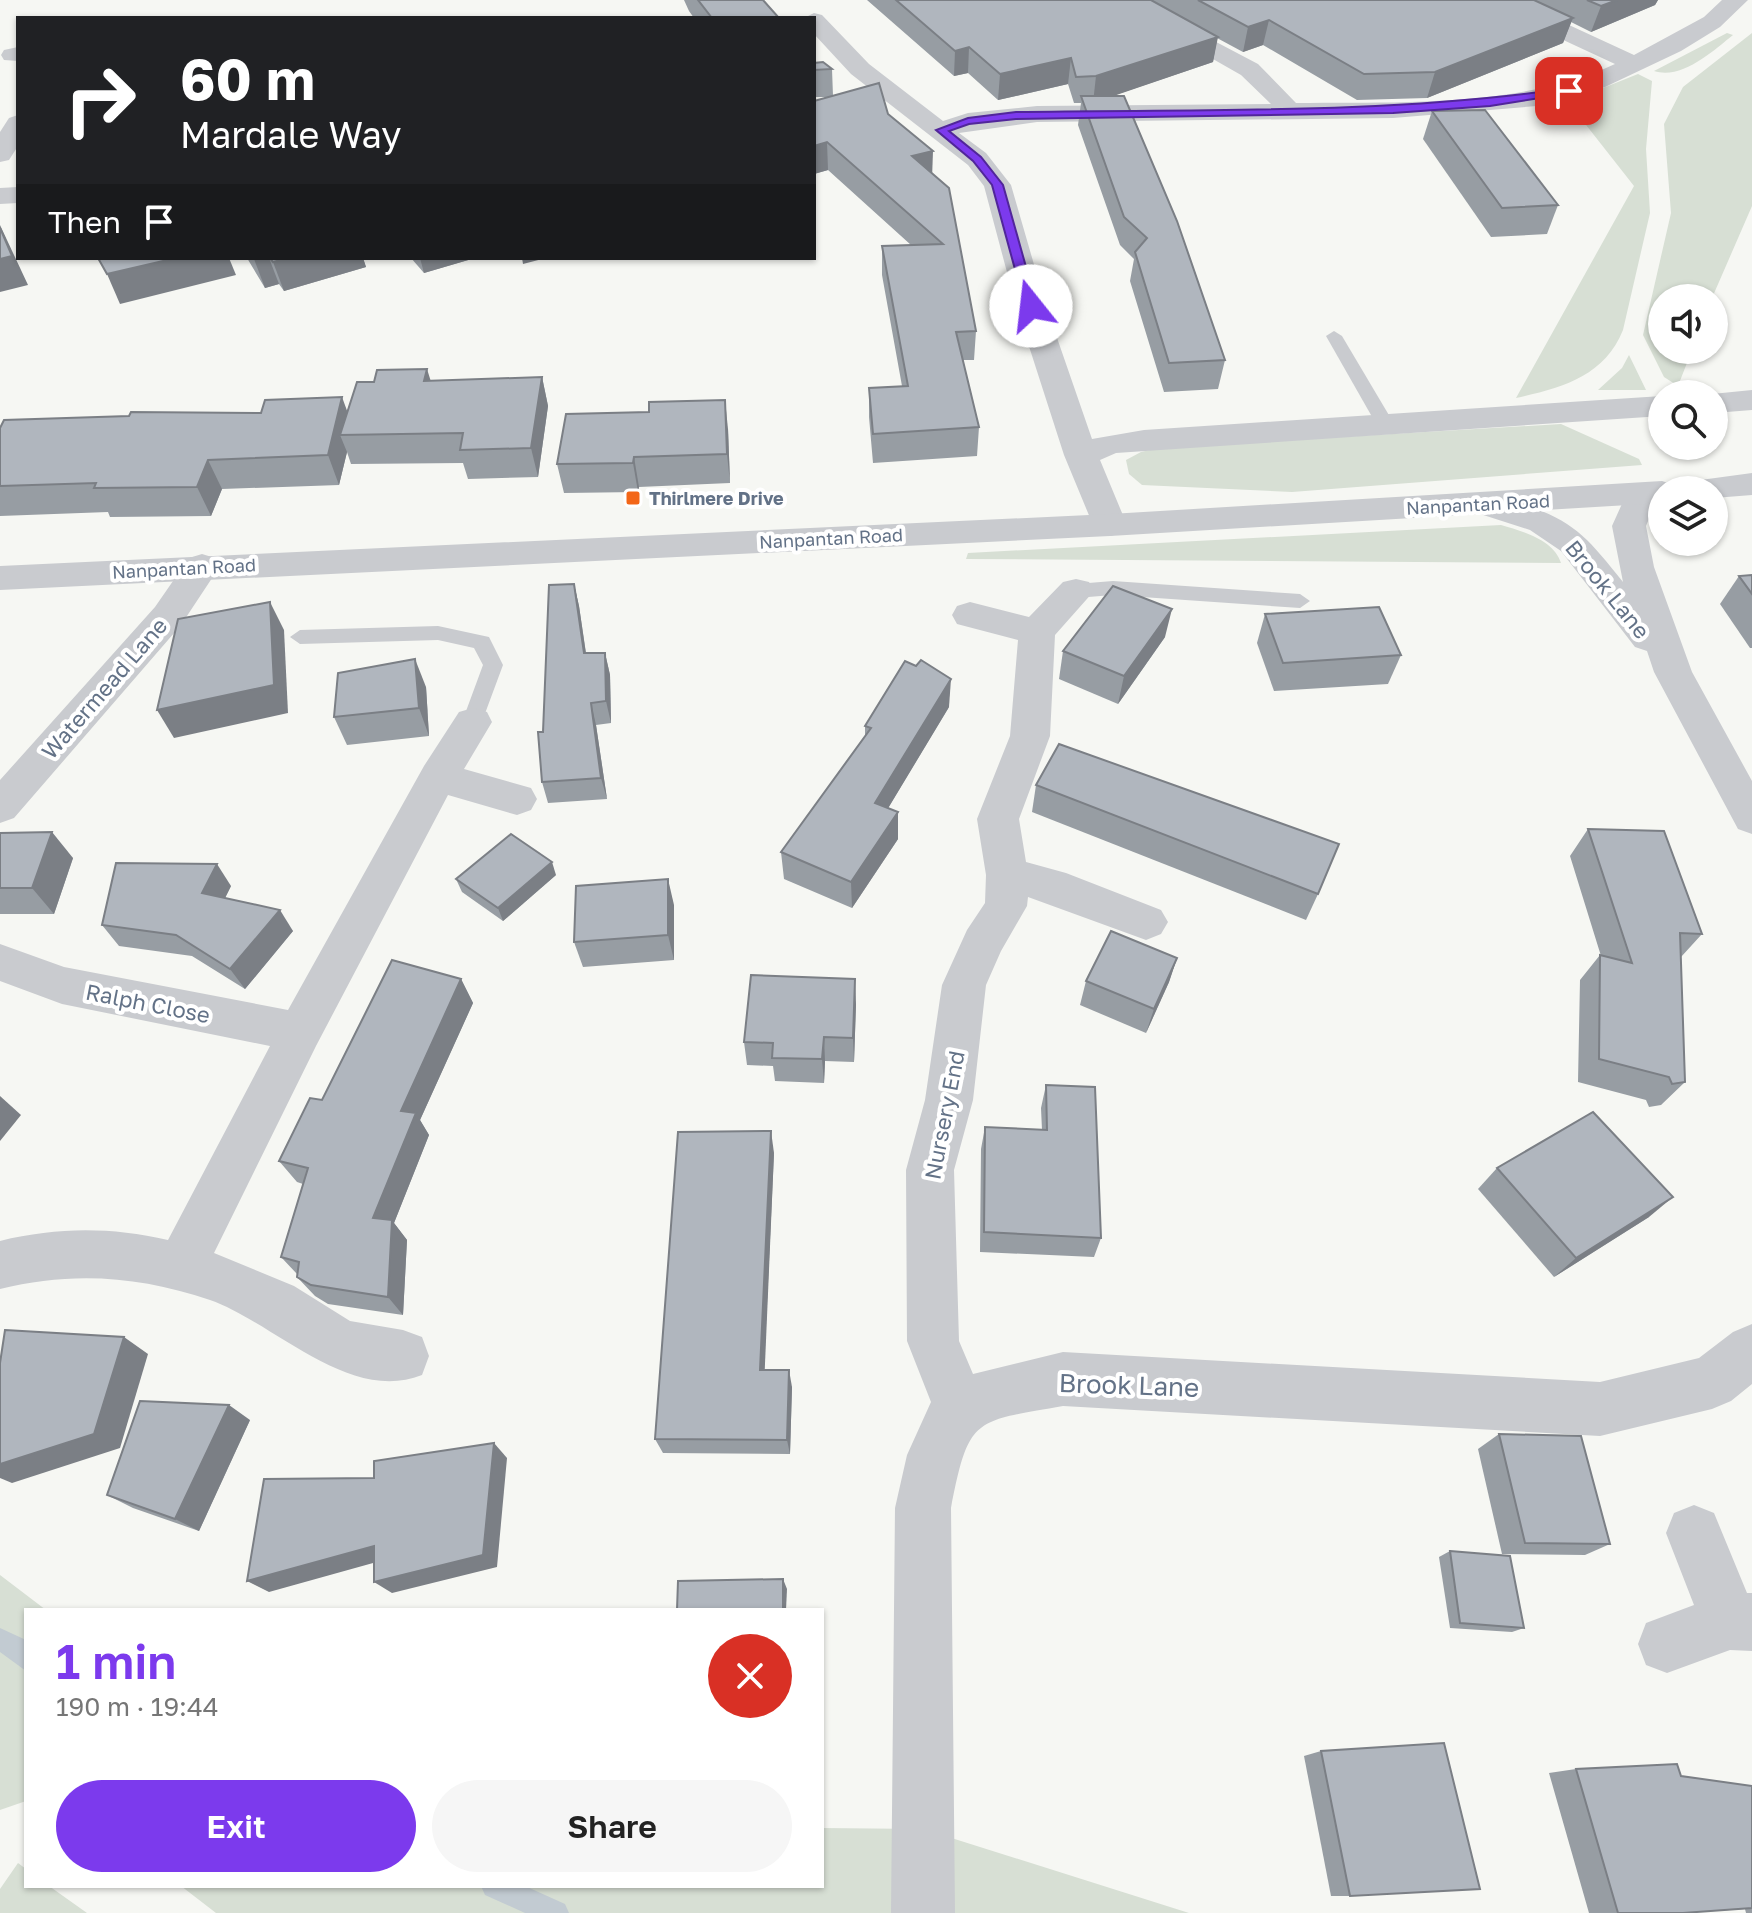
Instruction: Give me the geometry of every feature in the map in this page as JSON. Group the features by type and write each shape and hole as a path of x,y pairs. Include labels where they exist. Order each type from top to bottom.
{"street":[{"path":"1496,0 1633,63"},
{"path":"941,130 968,121 1037,114 1408,109 1537,98 1596,82 1694,35 1736,0"},
{"path":"1140,8 1254,72 1272,86 1289,112"},
{"path":"816,22 860,69 977,159 997,185 1031,306 1081,455 1110,525"},
{"path":"829,78 860,69"},
{"path":"0,154 16,126"},
{"path":"1728,402 1752,400"},
{"path":"1081,455 1111,444 1144,440 1648,407"},
{"path":"1728,486 1752,484"},
{"name":"Nanpantan Road","path":"0,578 1110,525 1648,493"},
{"name":"Brook Lane","path":"1648,499 1629,526 1634,553 1673,672"},
{"name":"Brook Lane","path":"1486,504 1542,522 1573,543 1673,672 1752,818"},
{"name":"Watermead Lane","path":"0,807 168,616 202,566"},
{"path":"970,615 1037,632 1076,591"},
{"name":"Nursery End","path":"960,1408 933,1341 930,1170 949,1100 964,985 982,943 1006,906 1007,875 998,819 1030,736 1037,632"},
{"path":"182,1265 300,1032 438,777 473,722"},
{"path":"438,777 517,799"},
{"path":"1007,875 1051,885 1146,922"},
{"name":"Ralph Close","path":"0,962 62,985 300,1032"},
{"path":"0,1265 56,1252 182,1265 219,1277 278,1305 336,1342 363,1352 403,1356"},
{"name":"Brook Lane","path":"960,1408 1007,1390 1063,1379 1600,1409 1712,1382 1752,1350"},
{"path":"923,1913 923,1508 938,1443 960,1408"},
{"path":"1667,1644 1741,1621 1694,1533"}],"lane":[{"path":"1334,336 1384,422"},
{"path":"1076,591 1113,588 1300,601"},
{"path":"300,637 438,633 482,642 493,665 473,722"}],"shaded area":[{"path":"1727,33 1733,35 1686,68 1665,73 1654,71"},
{"path":"1752,33 1752,206 1718,284 1655,284 1671,213 1664,124 1683,87"},
{"path":"1638,74 1652,81 1646,149 1650,213 1623,330 1615,346 1593,370 1549,390 1516,398 1634,186 1568,102"},
{"path":"1648,313 1648,345 1643,335"},
{"path":"1629,355 1646,390 1598,390 1622,368"},
{"path":"1658,364 1687,364 1680,380 1664,377"},
{"path":"1561,424 1639,459 1642,465 1292,492 1142,485 1129,474 1126,460 1159,448"},
{"path":"1501,525 1544,542 1552,548 1561,563 966,559 968,553"},
{"path":"0,1575 43,1608 24,1608 24,1802 0,1810"},
{"path":"824,1828 923,1829 1189,1913 216,1913 184,1888 824,1888"},
{"path":"18,1863 24,1868 24,1888 52,1888 87,1913 0,1913 0,1889"}],"building":[{"path":"698,0 763,0 777,16 710,16"},
{"path":"896,0 1151,0 1218,37 1096,76 1076,77 1071,58 1000,74 969,47 955,51"},
{"path":"1198,0 1534,0 1573,18 1435,72 1364,74 1269,20 1248,27"},
{"path":"1587,0 1617,0 1601,6"},
{"path":"823,62 832,69 816,70 816,63"},
{"path":"879,83 888,114 933,151 912,156 949,188 976,331 956,332 979,427 873,434 869,388 908,386 882,246 943,244 827,142 816,145 816,100"},
{"path":"1081,96 1124,96 1177,221 1225,360 1169,363 1135,252 1147,238 1124,217"},
{"path":"1485,110 1558,205 1502,208 1432,111"},
{"path":"0,228 12,256 0,259"},
{"path":"99,260 167,260 107,274"},
{"path":"427,369 424,381 542,377 531,448 460,450 463,433 340,435 357,382 374,382 377,370"},
{"path":"342,397 328,455 208,460 197,487 94,488 96,483 0,486 0,428 4,420 129,416 131,412 261,413 265,400"},
{"path":"725,400 727,454 634,457 633,463 557,464 566,414 649,412 649,402"},
{"path":"1752,575 1752,594 1739,576"},
{"path":"574,584 584,653 605,653 606,701 591,703 601,778 542,782 538,732 543,732 549,585"},
{"path":"1113,586 1172,609 1124,676 1063,651"},
{"path":"270,602 274,685 157,710 178,619"},
{"path":"1379,607 1401,655 1283,663 1265,614"},
{"path":"415,659 419,708 334,717 338,673"},
{"path":"921,660 951,679 875,803 898,812 851,882 781,852 871,728 865,726 905,661 916,666"},
{"path":"1059,744 1339,844 1318,894 1036,785"},
{"path":"1588,829 1664,831 1702,934 1680,933 1685,1082 1672,1084 1669,1077 1599,1059 1600,955 1632,963"},
{"path":"52,832 32,888 0,888 0,833"},
{"path":"511,834 552,862 498,908 456,879"},
{"path":"116,863 217,864 202,893 280,910 230,969 176,935 102,925"},
{"path":"668,879 668,935 574,942 576,886"},
{"path":"1111,931 1177,958 1154,1009 1086,981"},
{"path":"392,960 461,979 401,1111 416,1113 373,1218 392,1220 388,1297 311,1285 297,1277 299,1262 281,1257 308,1168 279,1161 310,1098 322,1100"},
{"path":"751,975 855,979 853,1038 824,1037 822,1059 772,1058 773,1043 744,1042"},
{"path":"1046,1085 1095,1087 1101,1238 984,1232 985,1127 1047,1130"},
{"path":"1593,1112 1673,1197 1576,1258 1497,1168"},
{"path":"771,1131 760,1370 789,1370 787,1440 655,1439 678,1132"},
{"path":"5,1330 124,1337 94,1434 0,1464 0,1363"},
{"path":"140,1401 229,1405 175,1519 107,1495"},
{"path":"1499,1434 1581,1436 1610,1544 1525,1543"},
{"path":"494,1443 483,1555 374,1582 374,1546 247,1581 264,1479 374,1478 374,1461"},
{"path":"1450,1551 1510,1556 1524,1628 1460,1623"},
{"path":"783,1579 783,1608 677,1608 678,1581"},
{"path":"1444,1743 1480,1889 1350,1896 1321,1751"},
{"path":"1677,1764 1681,1776 1752,1786 1752,1908 1683,1913 1618,1913 1576,1769"}],"waterway":[{"path":"0,1640 16,1647 24,1657"},
{"path":"499,1888 556,1913"}],"place":[{"name":"Thirlmere Drive","path":"633,498"}],"route":[{"path":"1031,306 997,185 977,159 941,130 968,121 1037,114 1393,110 1537,98 1569,91"}]}
